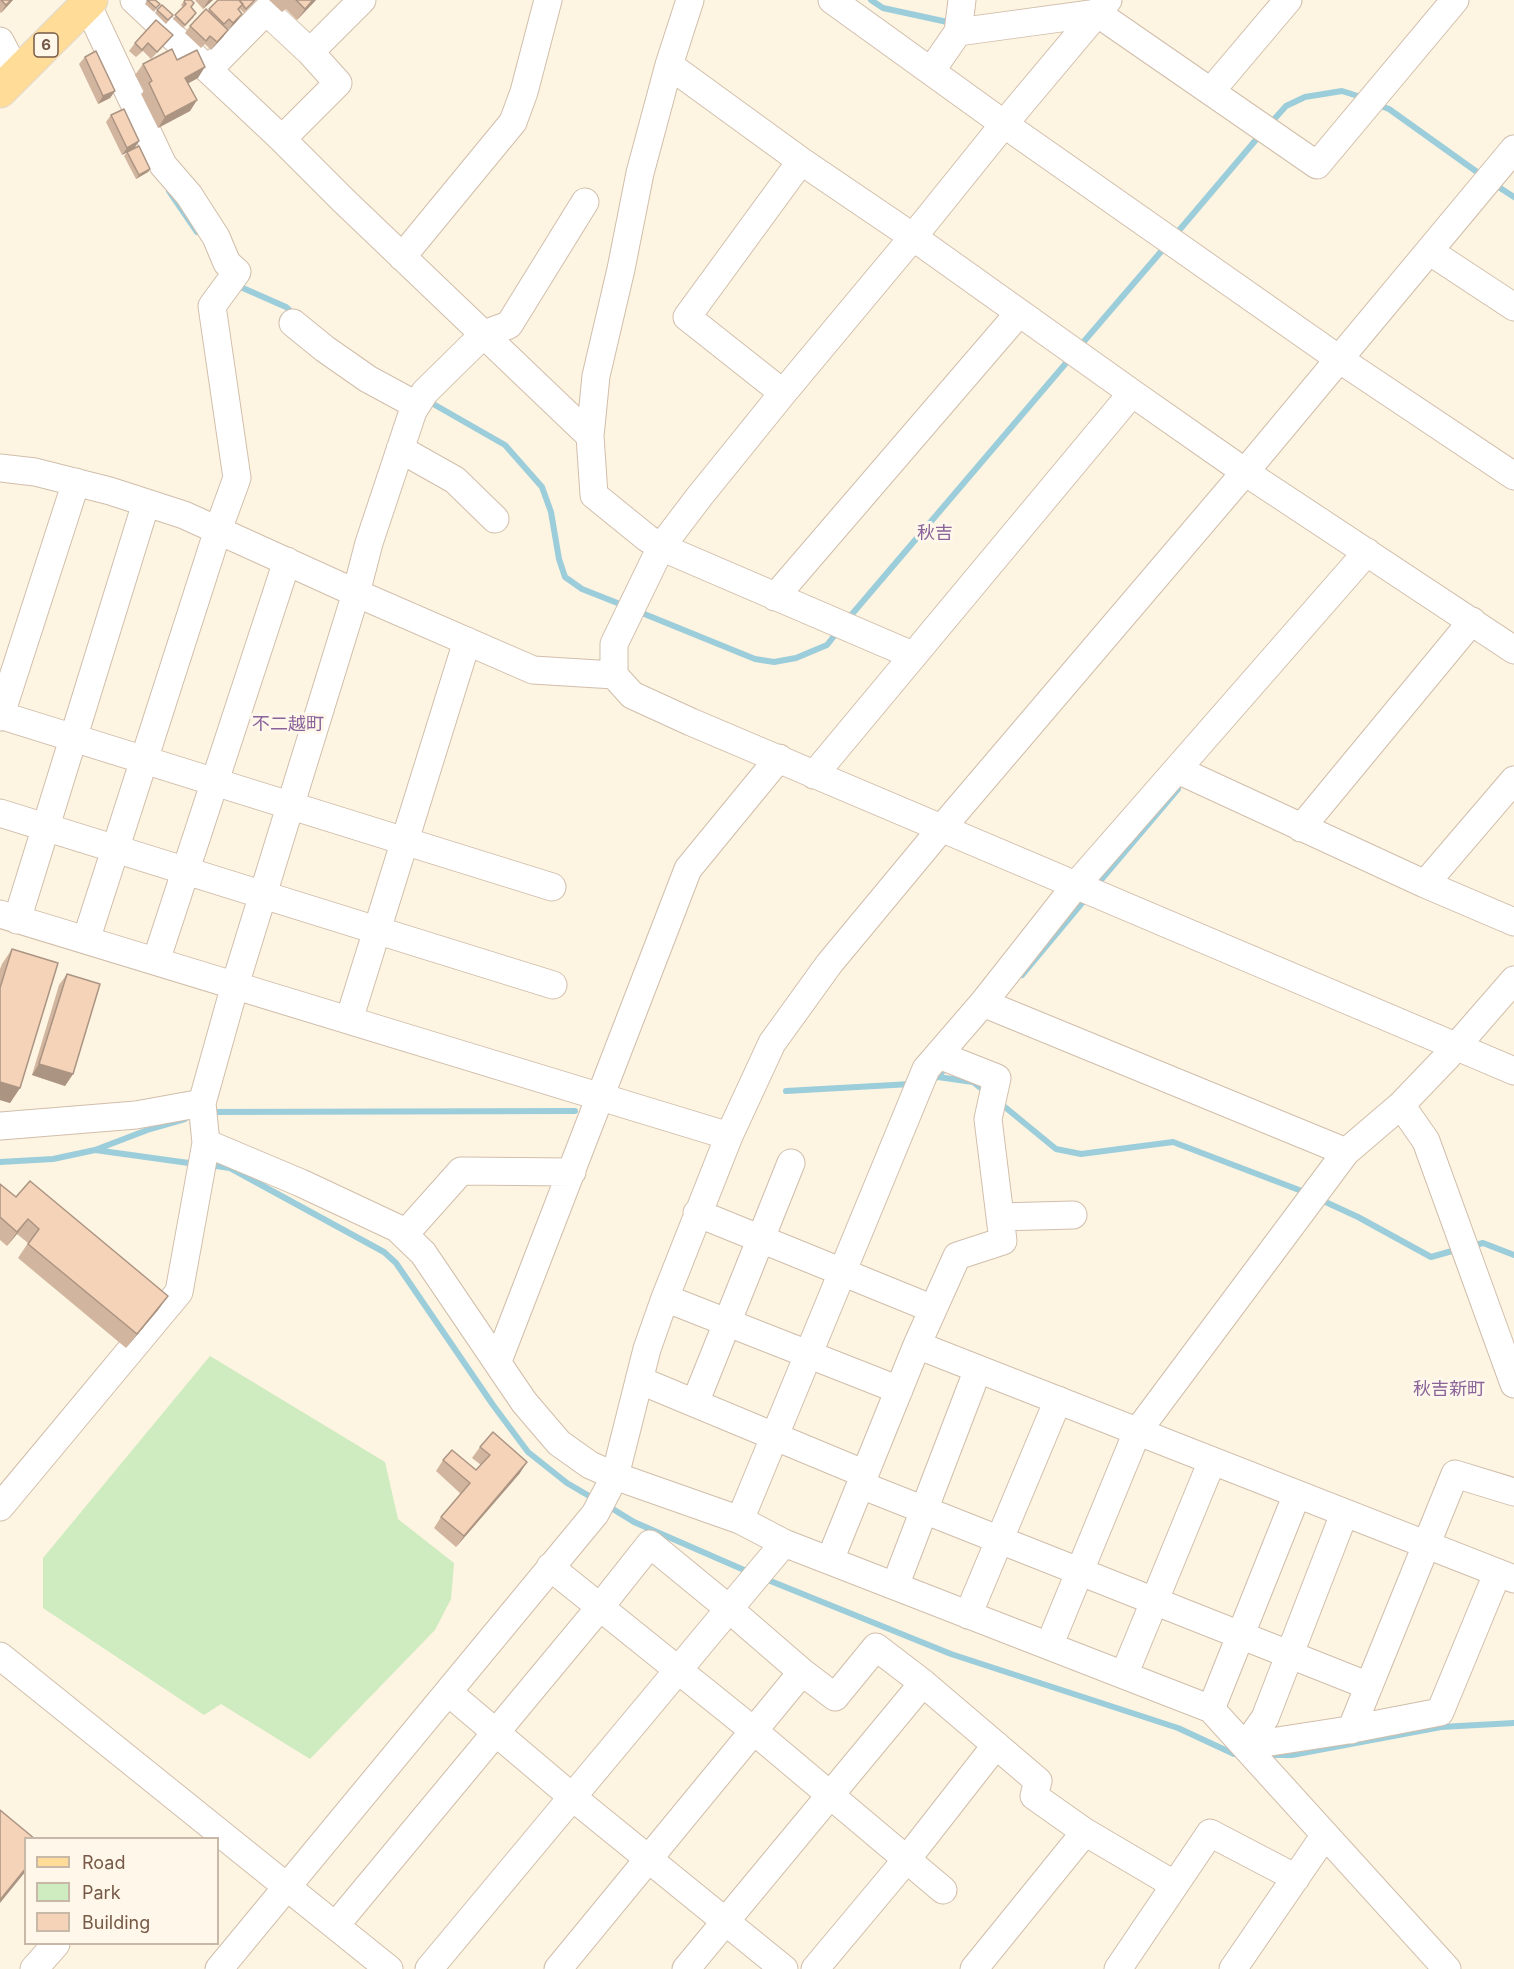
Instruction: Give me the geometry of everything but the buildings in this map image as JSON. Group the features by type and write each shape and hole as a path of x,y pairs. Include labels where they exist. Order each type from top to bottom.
{"main road":[{"name":"6","path":"9,82 89,2"}],"street":[{"path":"134,0 282,139 590,436"},
{"path":"310,52 362,0"},
{"path":"402,257 513,122 525,92 548,0"},
{"path":"690,0 669,64 640,173 596,376 590,436 594,495 647,538 662,547 912,655"},
{"path":"832,0 1004,124 1339,359 1514,476"},
{"path":"931,71 958,32 963,0"},
{"path":"1211,91 1288,0"},
{"path":"958,32 1103,7 1211,91 1317,165 1455,0"},
{"path":"86,940 218,530 237,478 212,306 230,281 227,263 216,237 189,195 163,165 89,2"},
{"path":"1103,7 1004,124 699,496 662,547 614,644 614,675 632,695 814,775 1514,1071"},
{"path":"208,69 266,11 310,52 338,82 282,139"},
{"path":"0,41 9,82"},
{"path":"669,64 801,161 913,237 1245,472 1514,650"},
{"path":"219,1969 595,1514 615,1476 647,1349 665,1298 729,1136 772,1043 828,964 1245,472 1514,149"},
{"path":"783,393 687,317 801,161"},
{"path":"0,1507 179,1292 206,1143 202,1103 235,985 356,593 369,543 400,449 420,399 484,334 509,325 585,202"},
{"path":"1429,251 1514,307"},
{"path":"776,597 1019,313"},
{"path":"293,323 368,379 420,399"},
{"path":"814,775 1132,393"},
{"path":"400,449 455,480 495,519"},
{"path":"0,468 35,472 76,482 184,515 533,670 614,675"},
{"path":"76,482 0,716 552,887"},
{"path":"147,503 46,828 9,917 729,1136"},
{"path":"740,1520 926,1069 983,1003 1076,885 1367,552"},
{"path":"156,961 287,561"},
{"path":"1301,828 1472,621"},
{"path":"349,1020 467,641"},
{"path":"498,1361 688,869 779,758"},
{"path":"1178,770 1301,828 1514,922"},
{"path":"1425,884 1514,780"},
{"path":"0,813 553,985"},
{"path":"1049,1646 1137,1432 1346,1152 1401,1105 1457,1047 1514,980"},
{"path":"983,1003 1346,1152"},
{"path":"831,1560 917,1345 957,1256 1003,1241 988,1119 997,1078 939,1055"},
{"path":"0,1126 136,1115 202,1103"},
{"path":"1401,1105 1426,1141 1514,1384"},
{"path":"206,1143 302,1183 397,1228 423,1254 524,1402 558,1443 590,1465 740,1520 784,1543 1211,1709 1448,1969"},
{"path":"695,1403 791,1163"},
{"path":"404,1235 461,1171 572,1172"},
{"path":"697,1213 933,1309"},
{"path":"1000,1217 1073,1215"},
{"path":"665,1298 899,1390"},
{"path":"917,1345 1505,1577 1440,1712 1351,1730 1245,1746"},
{"path":"894,1586 978,1369"},
{"path":"639,1380 775,1436 924,1510 1369,1686"},
{"path":"968,1615 1058,1400"},
{"path":"1124,1675 1212,1461"},
{"path":"1351,1730 1455,1474 1514,1492"},
{"path":"1211,1709 1297,1494"},
{"path":"1245,1746 1265,1718 1344,1514"},
{"path":"429,1969 784,1543"},
{"path":"336,1925 650,1544 835,1697 876,1647 923,1683 1038,1781 1034,1796 1085,1832 1175,1885"},
{"path":"550,1567 754,1731 943,1890"},
{"path":"0,1656 336,1925 382,1967"},
{"path":"558,1969 802,1672"},
{"path":"686,1969 923,1683"},
{"path":"448,1692 571,1796 784,1969"},
{"path":"814,1969 907,1859 996,1745"},
{"path":"974,1969 1085,1832"},
{"path":"1118,1969 1210,1833 1296,1878"},
{"path":"1233,1969 1325,1835"},
{"path":"38,1968 55,1945"}],"green space":[{"path":"210,1356 385,1462 398,1519 454,1563 451,1599 435,1630 310,1759 221,1704 204,1715 43,1608 43,1558"}],"waterway":[{"path":"871,0 883,8 952,23"},
{"path":"1269,125 1286,106 1305,97 1342,91 1364,98"},
{"path":"1378,105 1389,109 1484,177"},
{"path":"1176,234 1260,135"},
{"path":"1494,184 1514,197"},
{"path":"169,191 197,232"},
{"path":"1080,346 1165,247"},
{"path":"236,285 286,307 294,314"},
{"path":"847,620 1072,356"},
{"path":"428,401 505,445 542,487 551,512 559,559 565,577 582,589 625,606"},
{"path":"637,611 755,659 774,662 796,658 827,645 838,631"},
{"path":"1095,887 1178,789"},
{"path":"1022,975 1087,897"},
{"path":"930,1079 938,1077 947,1066"},
{"path":"938,1077 973,1082 987,1093"},
{"path":"786,1091 911,1084"},
{"path":"1000,1103 1056,1149 1081,1154 1173,1142 1307,1193"},
{"path":"209,1112 575,1111"},
{"path":"0,1162 53,1159 95,1150 150,1129 185,1119"},
{"path":"95,1150 196,1164"},
{"path":"209,1165 230,1168 384,1252 396,1263 528,1452 567,1483 596,1500"},
{"path":"1319,1199 1358,1217 1431,1257 1459,1249"},
{"path":"1472,1246 1483,1243 1514,1255"},
{"path":"608,1506 634,1522 751,1573"},
{"path":"763,1578 951,1654 1178,1728 1234,1754 1239,1754"},
{"path":"1271,1755 1292,1755 1441,1727 1514,1723"}],"district":[{"name":"秋吉","path":"935,534"},
{"name":"不二越町","path":"288,725"},
{"name":"秋吉新町","path":"1449,1390"}]}
